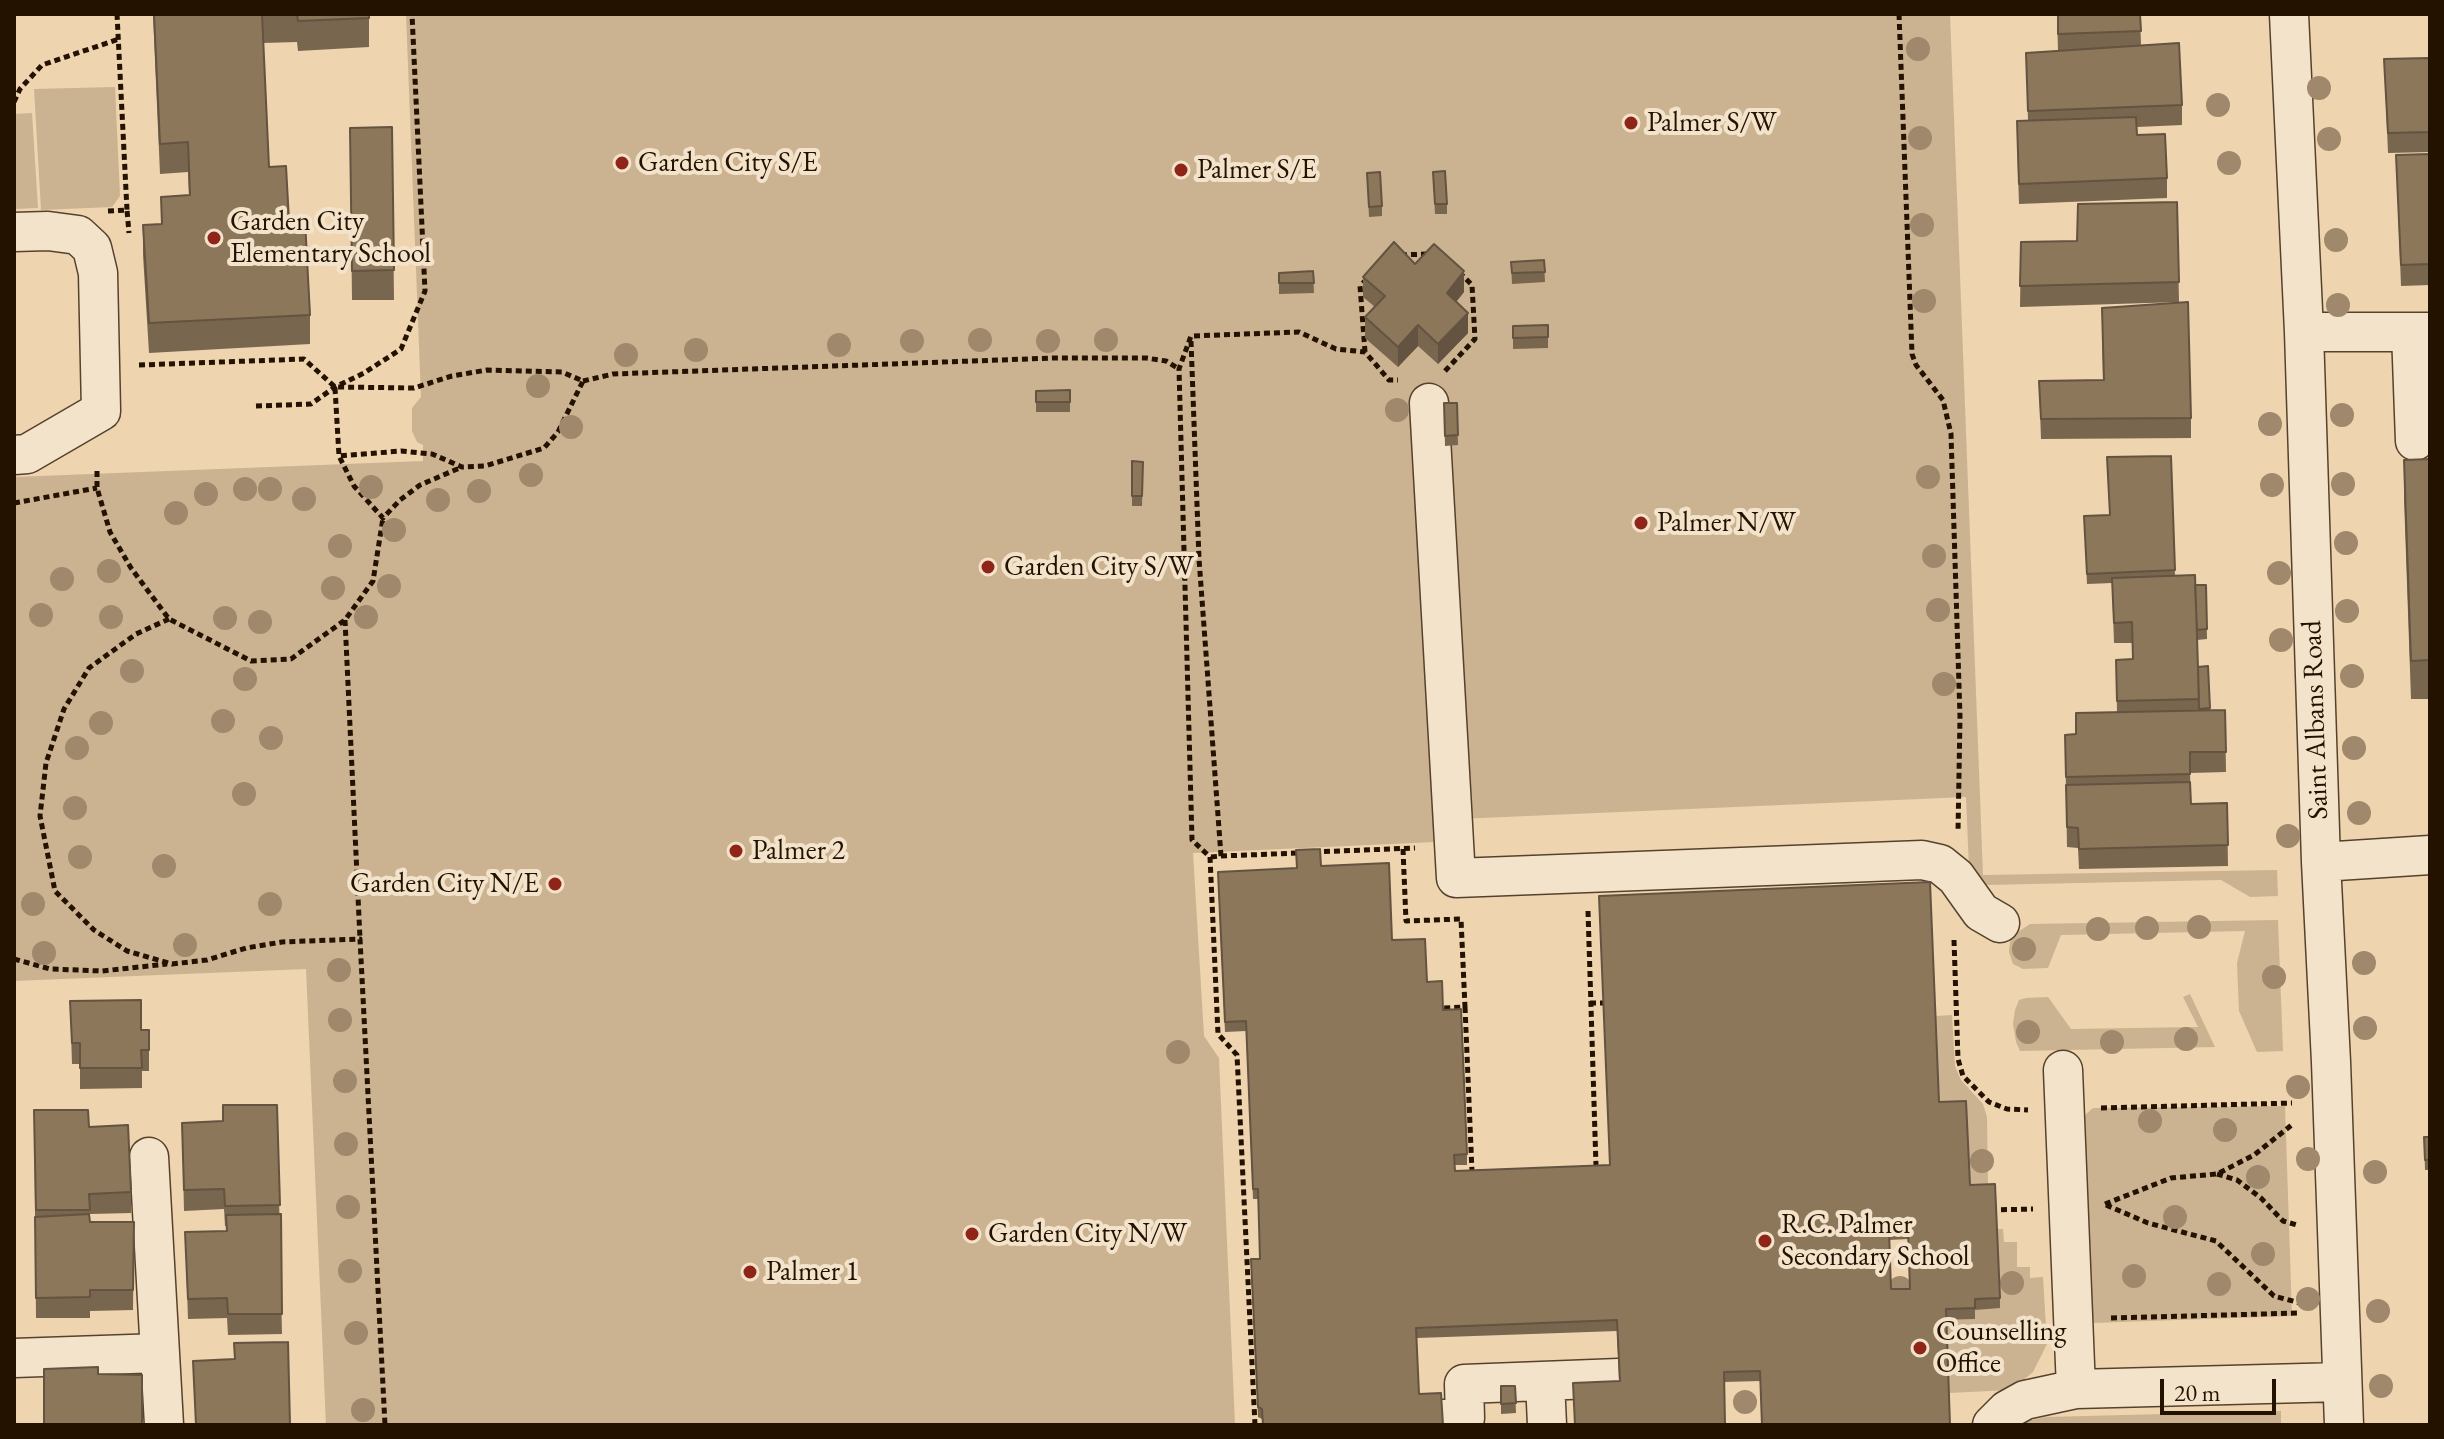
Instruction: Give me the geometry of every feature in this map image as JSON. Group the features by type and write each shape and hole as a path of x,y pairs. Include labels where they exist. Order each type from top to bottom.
{"street":[{"name":"Saint Albans Road","path":"2289,14 2304,332 2344,1425"},
{"path":"14,232 48,231 78,235 92,248 98,273 101,411 27,454 14,455"},
{"path":"2304,332 2420,332 2415,441"},
{"path":"1428,390 1456,878 1922,860 1940,864 1956,877 1981,912 2000,923"},
{"path":"2321,862 2430,855"},
{"path":"2063,1070 2076,1389"},
{"path":"149,1157 164,1425"},
{"path":"14,1358 160,1353"},
{"path":"1419,1420 1465,1418 1464,1384 1619,1378"},
{"path":"1545,1381 1547,1425"},
{"path":"1992,1425 2007,1410 2025,1400 2076,1389 2342,1382"}],"path":[{"path":"117,14 130,241"},
{"path":"256,406 311,404 401,349 425,291 412,14"},
{"path":"1899,14 1912,354 1916,365 1943,400 1951,434 1960,717 1956,877"},
{"path":"14,102 20,89 42,65 119,39"},
{"path":"99,212 127,210"},
{"path":"1388,256 1440,253"},
{"path":"1369,276 1360,286 1365,352 1389,380 1428,390 1475,339 1472,285 1451,264"},
{"path":"1191,336 1299,332 1336,349 1365,352"},
{"path":"1191,336 1179,369 1192,840 1210,857 1218,1034 1237,1055 1255,1425"},
{"path":"1191,336 1199,559 1221,856"},
{"path":"137,350 138,365 304,359 335,387 414,388 452,376 487,370 562,372 583,381 613,374 1055,358 1146,358 1166,361 1179,369"},
{"path":"97,471 97,488 110,532 137,577 169,619 251,661 291,659 345,620 373,581 383,518 400,500 420,485 462,467 485,466 544,448 558,432 583,381"},
{"path":"335,387 339,456 354,486 383,518"},
{"path":"339,456 401,451 432,454 462,467"},
{"path":"14,503 97,488"},
{"path":"169,619 136,634 89,668 64,709 46,763 40,816 55,891 94,930 127,951 172,964"},
{"path":"345,620 385,1425"},
{"path":"1210,857 1454,846"},
{"path":"1403,849 1406,921 1461,919 1472,1172"},
{"path":"1587,900 1596,1166"},
{"path":"1953,935 1958,1059 1963,1076 1989,1102 2007,1109 2038,1109"},
{"path":"14,959 50,969 102,971 207,960 246,948 282,942 360,939"},
{"path":"1590,1003 1603,1003"},
{"path":"1443,1008 1465,1007"},
{"path":"2093,1108 2292,1103"},
{"path":"2217,1174 2254,1155 2293,1124"},
{"path":"1581,1167 1610,1165"},
{"path":"1463,1172 1485,1172"},
{"path":"2297,1225 2283,1221 2261,1198 2237,1180 2217,1174 2171,1178 2103,1204 2148,1223 2216,1241 2274,1296 2300,1303"},
{"path":"1983,1210 2035,1209"},
{"path":"2106,1318 2300,1313"}],"shaded area":[{"path":"406,14 1950,14 1983,875 2277,870 2278,896 2250,897 2221,880 1985,885 1973,881 1969,869 1966,797 1435,820 1435,842 1193,853 1204,1036 1219,1058 1235,1425 326,1425 306,969 14,981 14,477 423,461 423,445 417,442 412,431 412,408 421,397"},
{"path":"115,87 120,196 112,207 41,210 34,89"},
{"path":"32,113 38,208 14,209 14,114"},
{"path":"2278,920 2283,1051 2257,1052 2239,1011 2237,963 2245,931 2061,935 2048,968 2023,969 2013,964 2009,952 2015,934 2030,924"},
{"path":"2190,994 2215,1047 2020,1051 2016,1042 2013,1024 2015,1010 2019,1000 2026,998 2048,997 2071,1029 2198,1027 2183,997"},
{"path":"1952,1015 1955,1066 1961,1080 1983,1104 1987,1117 1988,1183 1984,1192 1970,1193 1939,1113 1936,1016"},
{"path":"2285,1106 2292,1316 2092,1323 2085,1115 2093,1108"},
{"path":"1997,1229 2003,1229 2004,1242 2017,1242 2017,1267 2030,1267 2030,1278 2043,1277 2047,1344 2033,1372 2011,1390 1949,1393 1946,1320 1975,1319"},
{"path":"2281,1411 2281,1425 2023,1425 2027,1421 2046,1417"}],"building":[{"path":"154,14 262,14 269,167 286,166 289,221 305,220 310,315 149,323 143,225 162,224 161,197 190,195 188,142 160,144"},
{"path":"297,14 369,14 369,18 298,21"},
{"path":"2058,14 2140,14 2141,31 2058,34"},
{"path":"2179,43 2182,105 2028,111 2026,53"},
{"path":"2430,58 2430,132 2388,133 2384,59"},
{"path":"2136,117 2137,135 2165,134 2167,178 2019,184 2017,121"},
{"path":"392,127 394,270 352,271 350,128"},
{"path":"2430,154 2430,264 2401,265 2396,155"},
{"path":"1445,171 1447,204 1435,204 1433,172"},
{"path":"1380,172 1382,206 1369,207 1367,173"},
{"path":"2177,202 2179,282 2020,286 2021,242 2077,241 2078,204"},
{"path":"1394,242 1415,264 1434,244 1464,271 1447,293 1468,313 1438,344 1418,325 1398,347 1365,317 1385,296 1363,277"},
{"path":"1544,260 1545,272 1512,273 1511,262"},
{"path":"1313,271 1314,283 1279,283 1279,273"},
{"path":"2188,302 2191,418 2041,419 2039,381 2104,380 2102,308"},
{"path":"1548,325 1548,337 1513,338 1513,326"},
{"path":"1070,390 1070,402 1036,402 1036,391"},
{"path":"1444,403 1457,403 1458,435 1445,436"},
{"path":"2171,456 2175,570 2087,574 2084,516 2110,515 2107,457"},
{"path":"2430,459 2430,660 2411,661 2404,460"},
{"path":"1132,461 1143,462 1142,496 1132,496"},
{"path":"2195,575 2199,699 2117,701 2116,660 2133,659 2132,622 2114,623 2112,578"},
{"path":"2195,585 2206,585 2207,629 2197,630"},
{"path":"2208,666 2210,708 2199,709 2198,667"},
{"path":"2225,710 2226,752 2190,752 2190,774 2066,777 2065,735 2076,734 2076,713"},
{"path":"2190,782 2191,804 2227,803 2228,845 2079,849 2078,828 2067,827 2066,785"},
{"path":"1320,849 1321,866 1389,863 1392,940 1425,939 1427,982 1442,981 1443,1010 1461,1009 1467,1154 1454,1155 1455,1171 1610,1165 1599,896 1930,882 1939,1102 1966,1101 1970,1185 1995,1184 2000,1298 1975,1299 1975,1308 1946,1309 1950,1425 1762,1425 1760,1371 1724,1372 1725,1425 1575,1425 1573,1383 1620,1381 1617,1320 1416,1328 1419,1394 1441,1393 1443,1425 1263,1425 1262,1409 1258,1407 1251,1259 1260,1259 1258,1189 1253,1189 1246,1021 1225,1022 1218,872 1297,868 1296,850","holes":["1908,1229 1910,1289 1891,1289 1889,1230"]},
{"path":"141,1000 141,1030 149,1030 149,1050 141,1050 142,1068 80,1068 80,1043 72,1043 70,1001"},
{"path":"223,1105 277,1105 280,1205 225,1206 224,1189 184,1190 182,1123 223,1121"},
{"path":"34,1110 88,1110 89,1127 128,1125 131,1192 89,1194 90,1210 36,1210"},
{"path":"2424,1137 2430,1137 2430,1160 2425,1160"},
{"path":"89,1214 90,1222 134,1222 133,1290 90,1290 90,1297 36,1298 35,1217"},
{"path":"281,1214 282,1314 228,1314 227,1298 188,1299 185,1232 227,1231 226,1215"},
{"path":"288,1342 290,1425 196,1425 193,1361 235,1359 234,1343"},
{"path":"98,1367 98,1374 142,1375 142,1425 44,1425 44,1369"},
{"path":"1501,1386 1515,1386 1516,1403 1501,1404"}],"place":[{"name":"Palmer S/W","path":"1631,123"},
{"name":"Garden City S/E","path":"622,163"},
{"name":"Palmer S/E","path":"1181,170"},
{"name":"Garden City Elementary School","path":"214,238"},
{"name":"Palmer N/W","path":"1641,523"},
{"name":"Garden City S/W","path":"988,567"},
{"name":"Palmer 2","path":"736,851"},
{"name":"Garden City N/E","path":"555,884"},
{"name":"Garden City N/W","path":"972,1234"},
{"name":"R.C. Palmer Secondary School","path":"1765,1241"},
{"name":"Palmer 1","path":"750,1272"},
{"name":"Counselling Office","path":"1920,1348"}]}
